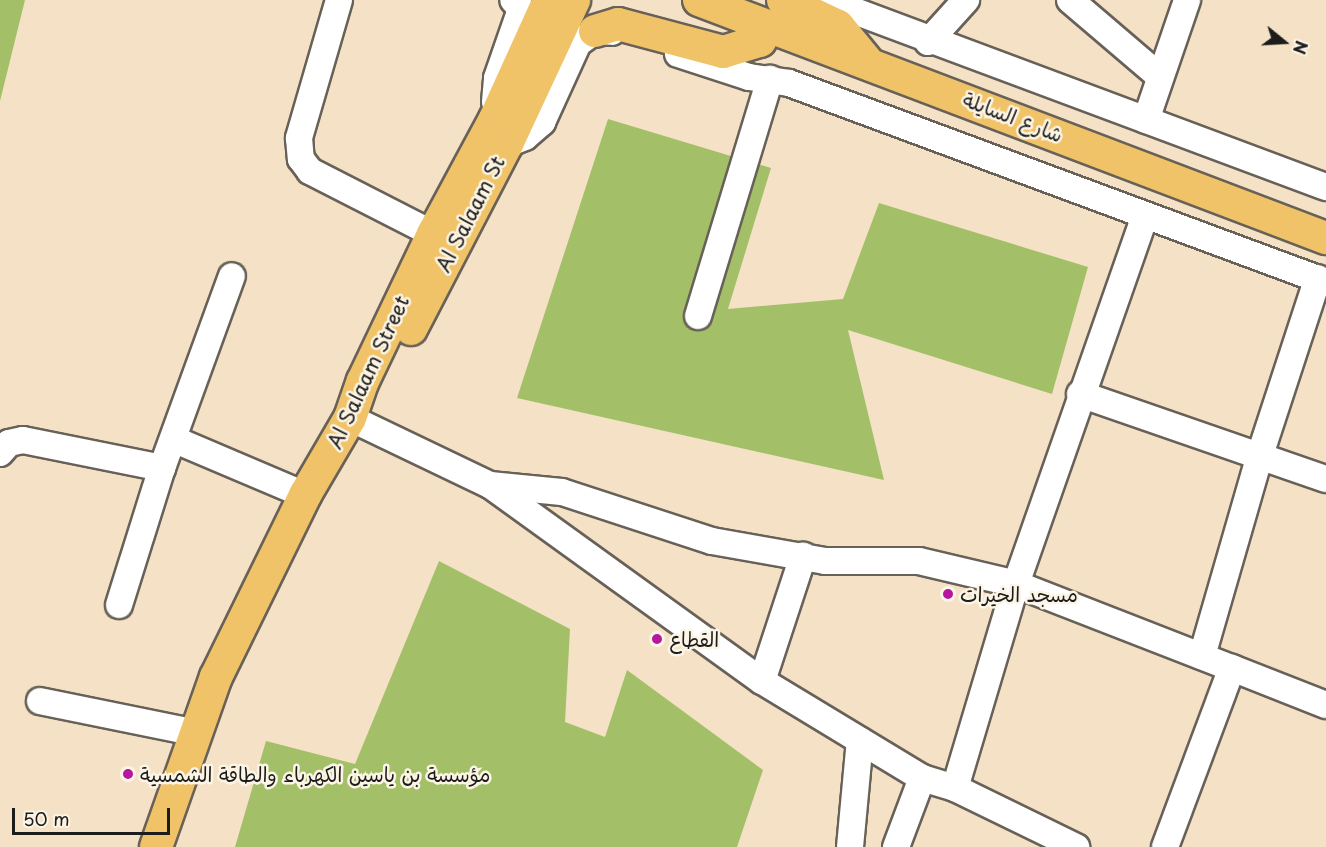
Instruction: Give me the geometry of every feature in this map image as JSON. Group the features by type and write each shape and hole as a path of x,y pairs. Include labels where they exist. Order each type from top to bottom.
{"main road":[{"name":"Al Salaam Street","path":"157,847 193,732 305,495 350,418 363,381 433,234 501,131 549,0"},
{"name":"Al Salaam St","path":"350,418 379,390 501,131 574,0"},
{"name":"شارع السايلة","path":"699,0 775,13 866,60 1326,238"},
{"path":"595,31 618,24 723,52 760,41 775,13"}],"street":[{"path":"339,0 299,138 301,159 310,171 433,234"},
{"path":"513,0 519,6 519,15 497,78 501,131 525,138 542,122 578,43 595,31 615,33 749,77 770,79 1322,280 1260,455 1202,656"},
{"path":"825,0 928,42 1326,187"},
{"path":"928,42 966,0"},
{"path":"1070,0 1160,77"},
{"path":"1146,120 1186,0"},
{"path":"698,316 770,79"},
{"path":"955,788 1016,584 1080,394 1145,216"},
{"path":"119,606 162,468 232,276"},
{"path":"1080,394 1326,479"},
{"path":"350,418 490,485 762,681 922,778 955,788 1076,847"},
{"path":"173,439 305,495"},
{"path":"0,453 9,443 22,440 162,468"},
{"path":"490,485 562,492 712,541 825,561 919,561 1016,584 1326,705"},
{"path":"762,681 802,556"},
{"path":"1165,847 1232,668"},
{"path":"40,700 193,732"},
{"path":"850,847 860,740"},
{"path":"896,847 922,778"}],"green space":[{"path":"0,0 25,0 0,101"},
{"path":"608,119 771,168 728,309 843,299 879,203 1088,267 1052,394 848,330 884,480 517,398"},
{"path":"439,561 570,629 565,722 605,737 627,670 763,770 737,847 235,847 266,741 355,764"}],"place":[{"name":"مسجد الخيرات","path":"948,594"},
{"name":"القطاع","path":"657,639"},
{"name":"مؤسسة بن ياسين الكهرباء والطاقة الشمسية","path":"128,774"}]}
